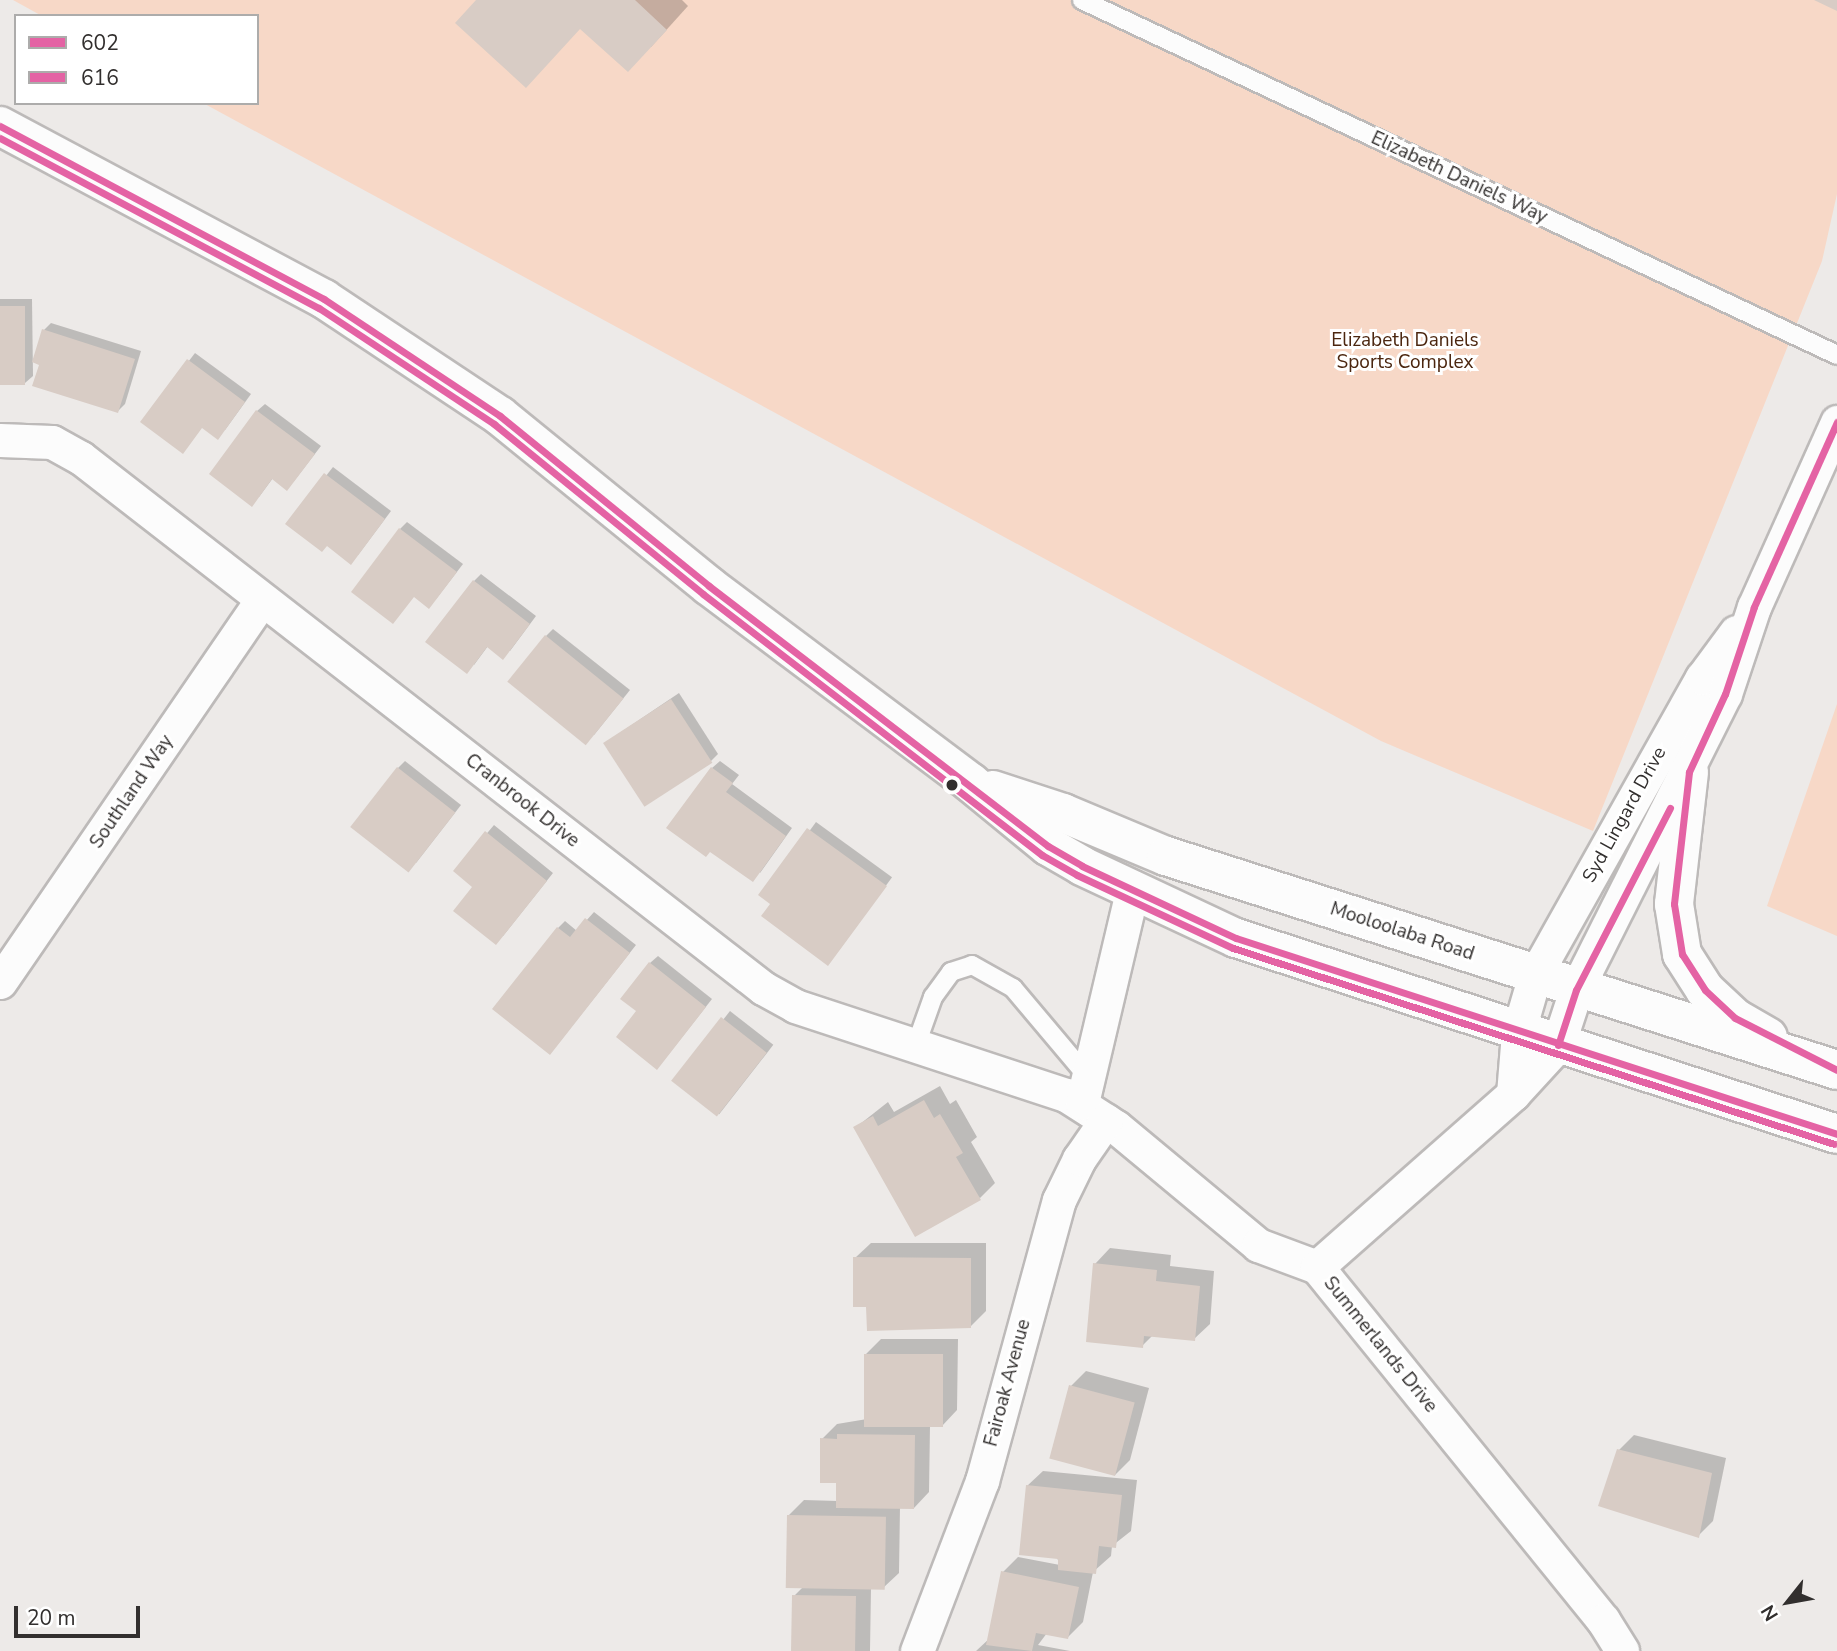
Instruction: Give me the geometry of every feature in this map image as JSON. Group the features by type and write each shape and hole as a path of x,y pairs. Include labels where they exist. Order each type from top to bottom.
{"main road":[{"name":"Mooloolaba Road","path":"0,127 324,299 500,416 709,586 970,782 1048,846 1132,891 1236,938 1518,1033 1837,1134"},
{"path":"1689,772 1674,904 1682,954 1704,990 1735,1018 1837,1070"},
{"name":"Mooloolaba Road","path":"970,782 1063,813 1166,856 1576,990 1837,1070"}],"street":[{"name":"Syd Lingard Drive","path":"1558,1045 1576,990 1689,772 1725,694 1754,607 1837,422"},
{"name":"Cranbrook Drive","path":"0,440 35,440 67,449 763,988 796,1006 1092,1100"},
{"name":"Southland Way","path":"2,975 262,600"},
{"name":"Syd Lingard Drive","path":"1513,1094 1518,1033 1535,975 1702,678 1754,607"},
{"name":"Fairoak Avenue","path":"916,1651 982,1480 1059,1200 1079,1159 1132,891"},
{"path":"1317,1267 1513,1094 1558,1045"},
{"name":"Summerlands Drive","path":"1092,1100 1258,1245 1317,1267 1595,1609 1622,1651"}],"lane":[{"name":"Elizabeth Daniels Way","path":"1082,0 1837,355"},
{"path":"916,1045 933,997 951,972 972,965 1013,988 1092,1100"}],"green space":[{"name":"Elizabeth Daniels Sports Complex","path":"13,0 1837,0 1837,194 1822,261 1593,831 1381,741 207,105 259,105 259,14 38,14"},
{"path":"1837,704 1837,936 1767,906"}],"building":[{"path":"476,0 635,0 667,30 628,72 580,29 526,88 455,23"},
{"path":"1814,0 1837,0 1837,11"},
{"path":"0,306 25,306 25,385 0,385"},
{"path":"42,329 135,359 118,413 32,386 39,365 32,362"},
{"path":"187,359 245,402 218,440 202,428 183,454 140,422"},
{"path":"256,410 315,454 287,491 272,479 252,507 209,474"},
{"path":"324,473 385,519 351,565 327,546 322,552 285,524"},
{"path":"399,528 457,572 429,609 414,597 393,624 351,592"},
{"path":"473,580 530,624 503,660 487,647 467,674 425,642"},
{"path":"545,635 623,699 586,745 507,682"},
{"path":"671,699 712,763 644,807 603,743"},
{"path":"397,767 455,813 409,872 350,827"},
{"path":"711,767 733,783 726,792 786,836 753,882 710,852 706,857 666,828"},
{"path":"807,828 887,886 828,966 761,916 770,904 758,895"},
{"path":"485,831 547,881 496,945 453,911 472,887 453,871"},
{"path":"585,918 630,953 550,1055 492,1009 557,927 570,937"},
{"path":"649,962 706,1007 657,1070 616,1037 636,1011 620,999"},
{"path":"721,1017 767,1053 717,1117 671,1081"},
{"path":"924,1100 934,1118 940,1114 963,1153 956,1157 981,1200 915,1237 853,1127 873,1116 878,1126"},
{"path":"853,1257 971,1258 971,1328 867,1331 866,1307 853,1307"},
{"path":"1093,1263 1157,1270 1156,1281 1200,1286 1195,1341 1144,1336 1143,1348 1086,1342"},
{"path":"864,1354 943,1354 943,1427 864,1427"},
{"path":"1069,1385 1135,1403 1115,1476 1049,1458"},
{"path":"837,1434 915,1435 914,1509 836,1508 836,1483 820,1483 820,1438 837,1439"},
{"path":"1617,1449 1712,1473 1699,1538 1598,1506"},
{"path":"1026,1485 1122,1495 1116,1548 1099,1546 1096,1574 1058,1570 1058,1559 1019,1555"},
{"path":"787,1515 886,1517 885,1590 786,1588"},
{"path":"1001,1571 1079,1587 1068,1639 1036,1633 1032,1651 986,1645"},
{"path":"792,1595 856,1596 855,1651 791,1651"}],"transit line":[{"name":"602","path":"0,126 324,299 500,416 709,586 1048,846 1082,866 1236,938 1837,1134"},
{"name":"616","path":"0,138 319,308 494,424 703,594 1042,855 1077,875 1233,948 1834,1144"},
{"name":"602","path":"1837,422 1754,607 1725,694 1689,772 1674,904 1682,954 1705,990 1735,1018 1837,1070"},
{"name":"602","path":"1558,1045 1576,990 1670,808"}]}
